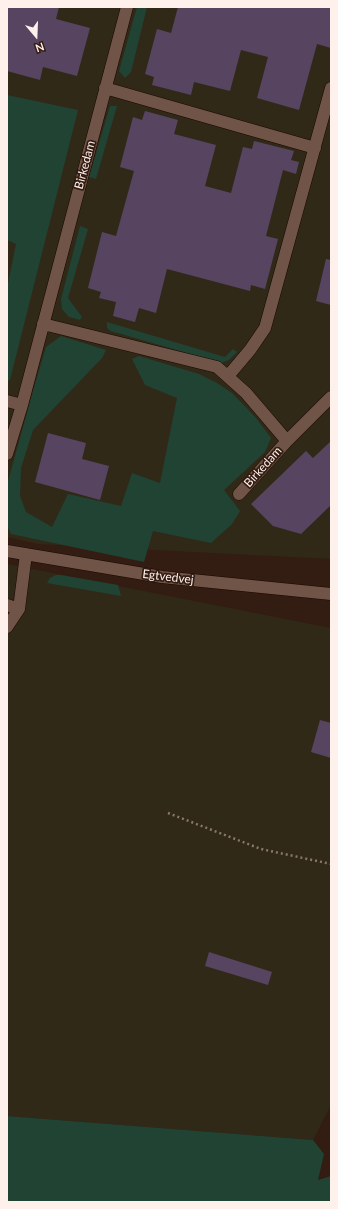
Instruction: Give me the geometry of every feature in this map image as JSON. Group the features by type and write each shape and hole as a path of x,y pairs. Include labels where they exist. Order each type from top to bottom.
{"street":[{"name":"Birkedam","path":"7,454 22,405 127,7"},
{"path":"105,88 315,148"},
{"path":"228,376 250,350 265,328 331,88"},
{"name":"Birkedam","path":"43,324 217,367 246,393 287,440"},
{"name":"Birkedam","path":"239,494 287,440 331,397"},
{"path":"7,401 22,405"},
{"name":"Egtvedvej","path":"7,550 162,577 331,594"},
{"path":"7,627 26,554"}],"path":[{"path":"168,812 261,849 331,864"}],"shaded area":[{"path":"7,7 331,7 331,559 38,544 7,537"},
{"path":"7,564 331,628 331,1105 313,1140 7,1116"}],"green space":[{"path":"137,7 147,7 131,72 125,78 119,71"},
{"path":"7,95 78,110 10,380 7,381 7,288 16,244 7,240"},
{"path":"110,106 117,106 96,179 89,177"},
{"path":"80,226 88,229 68,298 82,317 80,320 69,317 62,309 61,299"},
{"path":"107,322 225,357 233,349 237,352 229,360 221,363 111,331 107,328"},
{"path":"61,336 106,350 102,358 33,430 21,468 20,496 26,512 52,527 68,494 121,506 132,473 160,483 177,398 145,385 132,359 139,356 199,374 217,383 232,393 256,418 271,438 265,452 224,490 240,511 232,524 211,543 153,531 144,562 11,534 7,526 7,485 46,347"},
{"path":"56,575 118,585 121,596 47,583 50,578"},
{"path":"7,1116 313,1140 324,1154 318,1180 331,1176 331,1198 329,1202 7,1202"}],"building":[{"path":"7,7 59,7 56,19 90,28 77,76 43,67 40,80 7,71"},
{"path":"178,7 331,7 331,48 317,44 299,110 257,98 268,57 241,50 230,91 194,82 191,95 152,85 154,77 145,74 157,29 171,33"},
{"path":"145,111 178,120 174,134 216,145 205,186 231,193 243,147 252,149 254,141 294,151 291,160 299,162 296,174 283,170 266,236 278,239 265,289 251,285 250,291 167,269 156,313 139,308 135,322 113,316 116,302 99,298 101,292 88,288 102,232 116,236 134,171 120,167 133,117 142,120"},
{"path":"326,259 331,260 331,305 316,301"},
{"path":"48,433 86,443 82,459 109,466 100,500 35,482"},
{"path":"331,441 331,505 301,534 273,526 251,504 306,451 313,458"},
{"path":"320,720 331,723 331,758 311,752"},
{"path":"209,952 272,972 268,985 205,966"}]}
